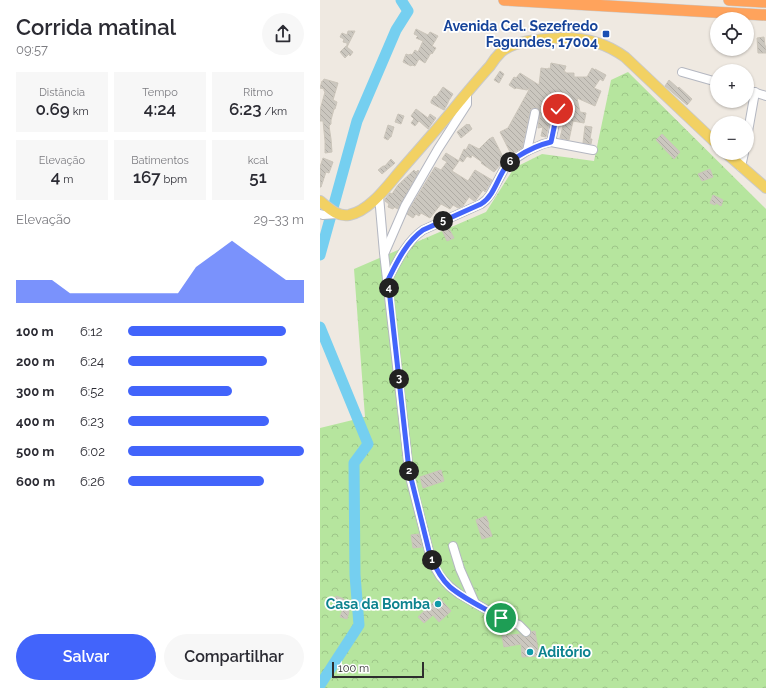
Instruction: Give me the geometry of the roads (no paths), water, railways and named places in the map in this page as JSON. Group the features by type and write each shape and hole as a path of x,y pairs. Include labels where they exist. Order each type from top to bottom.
{"highway":[{"path":"504,0 766,15"},
{"path":"729,0 766,2"}],"main road":[{"path":"320,201 337,214 352,214 365,208 379,196 502,52 511,45 522,43 548,39 571,38 593,41 617,51 710,137"},
{"path":"734,160 766,188"}],"street":[{"path":"682,72 710,80"},
{"path":"754,92 766,96"},
{"path":"384,253 405,206 438,149 467,104 467,93"},
{"path":"551,142 558,109"},
{"path":"526,151 535,113"},
{"path":"388,280 399,258 416,234 481,204 490,195 507,164 526,151 551,142 593,150"},
{"path":"741,167 742,160"},
{"path":"379,196 384,253 410,477 430,555 440,576 449,586 459,594 501,618 519,625 526,632"},
{"path":"320,214 337,214"},
{"path":"453,546 460,569 475,603"}],"waterway":[{"path":"320,255 357,121 396,30 408,11 401,0"},
{"path":"320,327 368,444 354,463 355,575 359,625 320,685"}],"place":[{"name":"Avenida Cel. Sezefredo Fagundes, 17004","path":"606,34"},
{"name":"Casa da Bomba","path":"438,604"},
{"name":"Aditório","path":"530,652"}]}
